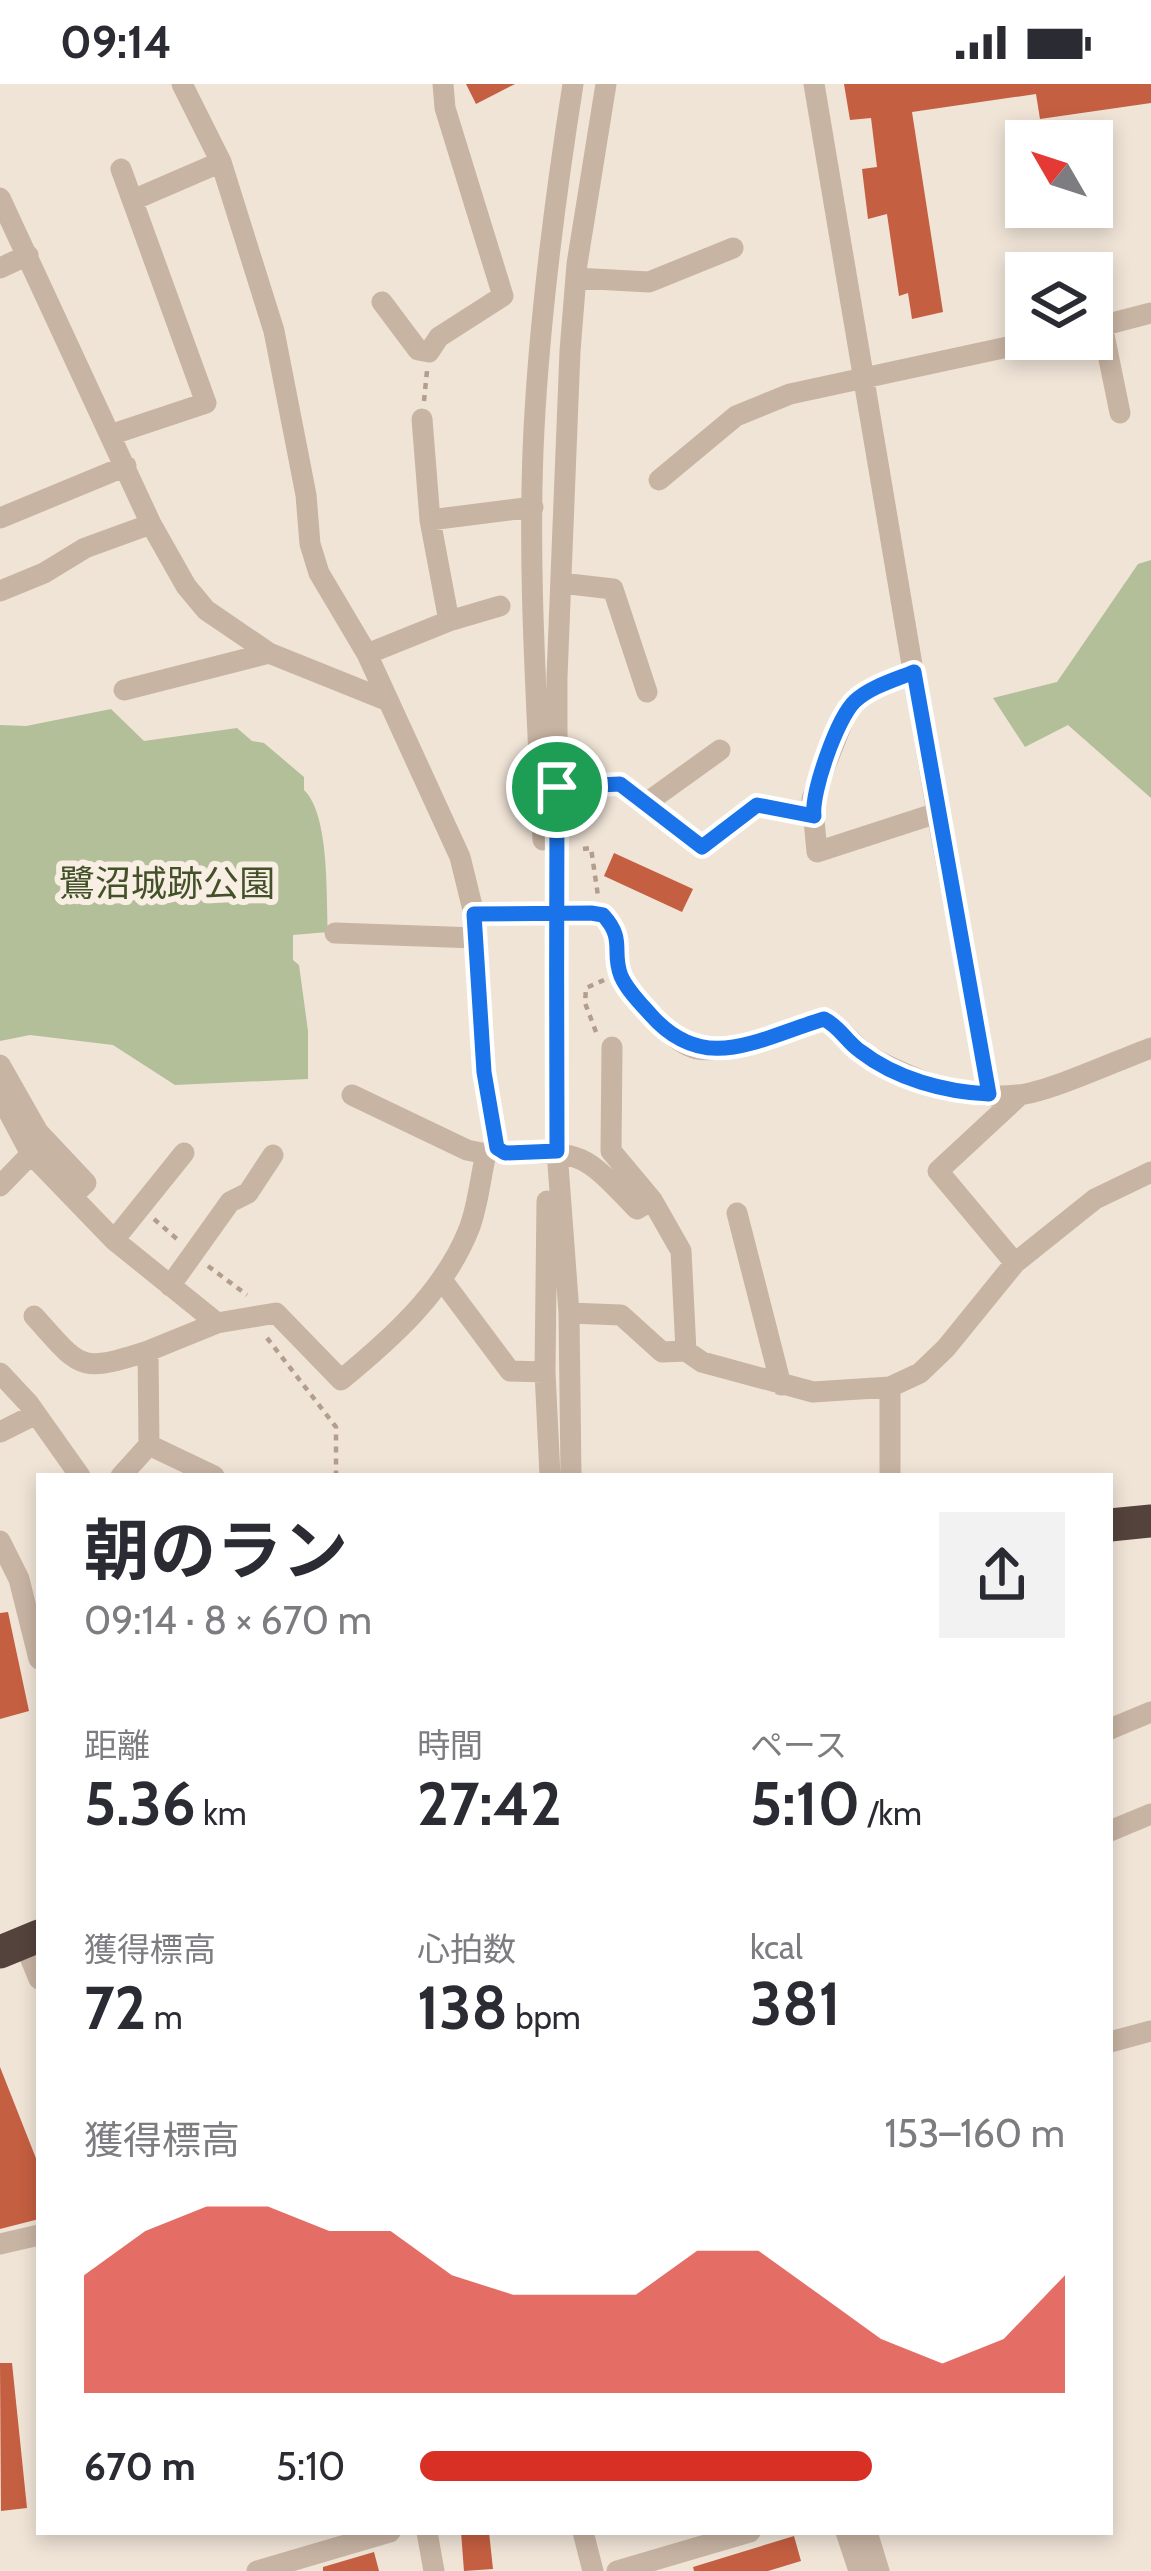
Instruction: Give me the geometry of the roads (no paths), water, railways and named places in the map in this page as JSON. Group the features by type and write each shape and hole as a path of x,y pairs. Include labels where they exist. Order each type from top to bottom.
{"highway":[{"path":"1113,1525 1151,1521"}],"street":[{"path":"34,1316 74,1360 102,1366 217,1323 276,1313 341,1380 387,1342 442,1280 470,1226 492,1151 474,914 460,856 367,654 319,573 274,331 220,163 182,84"},
{"path":"382,302 418,350 429,352 439,338 502,296 445,108 443,84"},
{"path":"571,1473 569,1313 551,1151 533,507 538,370 573,84"},
{"path":"550,1473 545,1372 561,583 576,278 606,84"},
{"path":"814,84 989,1094"},
{"path":"133,200 220,163"},
{"path":"112,434 206,404 121,169"},
{"path":"0,197 151,524 186,586 206,610 269,653 386,700"},
{"path":"576,278 649,282 733,248"},
{"path":"0,268 28,255"},
{"path":"1113,323 1151,313"},
{"path":"659,480 736,416 790,394 1005,348"},
{"path":"1106,360 1120,413"},
{"path":"422,419 430,520 449,621"},
{"path":"0,518 127,466"},
{"path":"430,520 533,507"},
{"path":"0,591 44,573 85,548 151,524"},
{"path":"561,583 613,589 647,692"},
{"path":"367,654 500,606"},
{"path":"124,690 269,653"},
{"path":"914,672 865,693 849,706 812,799 817,851 937,813"},
{"path":"645,803 720,750"},
{"path":"557,787 620,784 702,847 757,805 814,816"},
{"path":"474,914 595,907 614,927 621,973 658,1024 697,1049 722,1049 824,1019 836,1025 859,1051 919,1082 960,1092 1020,1095 1151,1048"},
{"path":"334,933 476,938"},
{"path":"612,1047 610,1151 652,1200 681,1252 686,1351"},
{"path":"0,1065 38,1132 86,1183 73,1195"},
{"path":"352,1095 467,1150 572,1154 598,1168 637,1209 652,1200"},
{"path":"1015,1263 938,1171 1020,1095"},
{"path":"0,1096 31,1154 114,1240 217,1323"},
{"path":"114,1240 184,1153"},
{"path":"0,1186 31,1154"},
{"path":"170,1286 230,1202 248,1193 273,1156"},
{"path":"569,1313 620,1316 662,1352 686,1351 702,1362 781,1385 829,1393 890,1387 920,1373 946,1348 1015,1263 1095,1199 1151,1172"},
{"path":"737,1213 781,1385"},
{"path":"442,1280 510,1371 545,1372"},
{"path":"125,1473 149,1445 148,1351"},
{"path":"0,1372 78,1473"},
{"path":"890,1387 890,1473"},
{"path":"0,1432 36,1414"},
{"path":"149,1445 208,1473"},
{"path":"0,1541 19,1579 36,1647"},
{"path":"1113,1729 1151,1712"},
{"path":"1113,1830 1151,1814"},
{"path":"21,1943 36,1973"},
{"path":"1113,2039 1151,2031"},
{"path":"0,2244 36,2236"},
{"path":"257,2571 380,2535"},
{"path":"428,2535 434,2571"},
{"path":"584,2535 593,2571"},
{"path":"617,2571 740,2535"},
{"path":"847,2535 859,2571"},
{"path":"867,2535 879,2571"}],"park label":[{"name":"鷺沼城跡公園","path":"167,883"}]}
